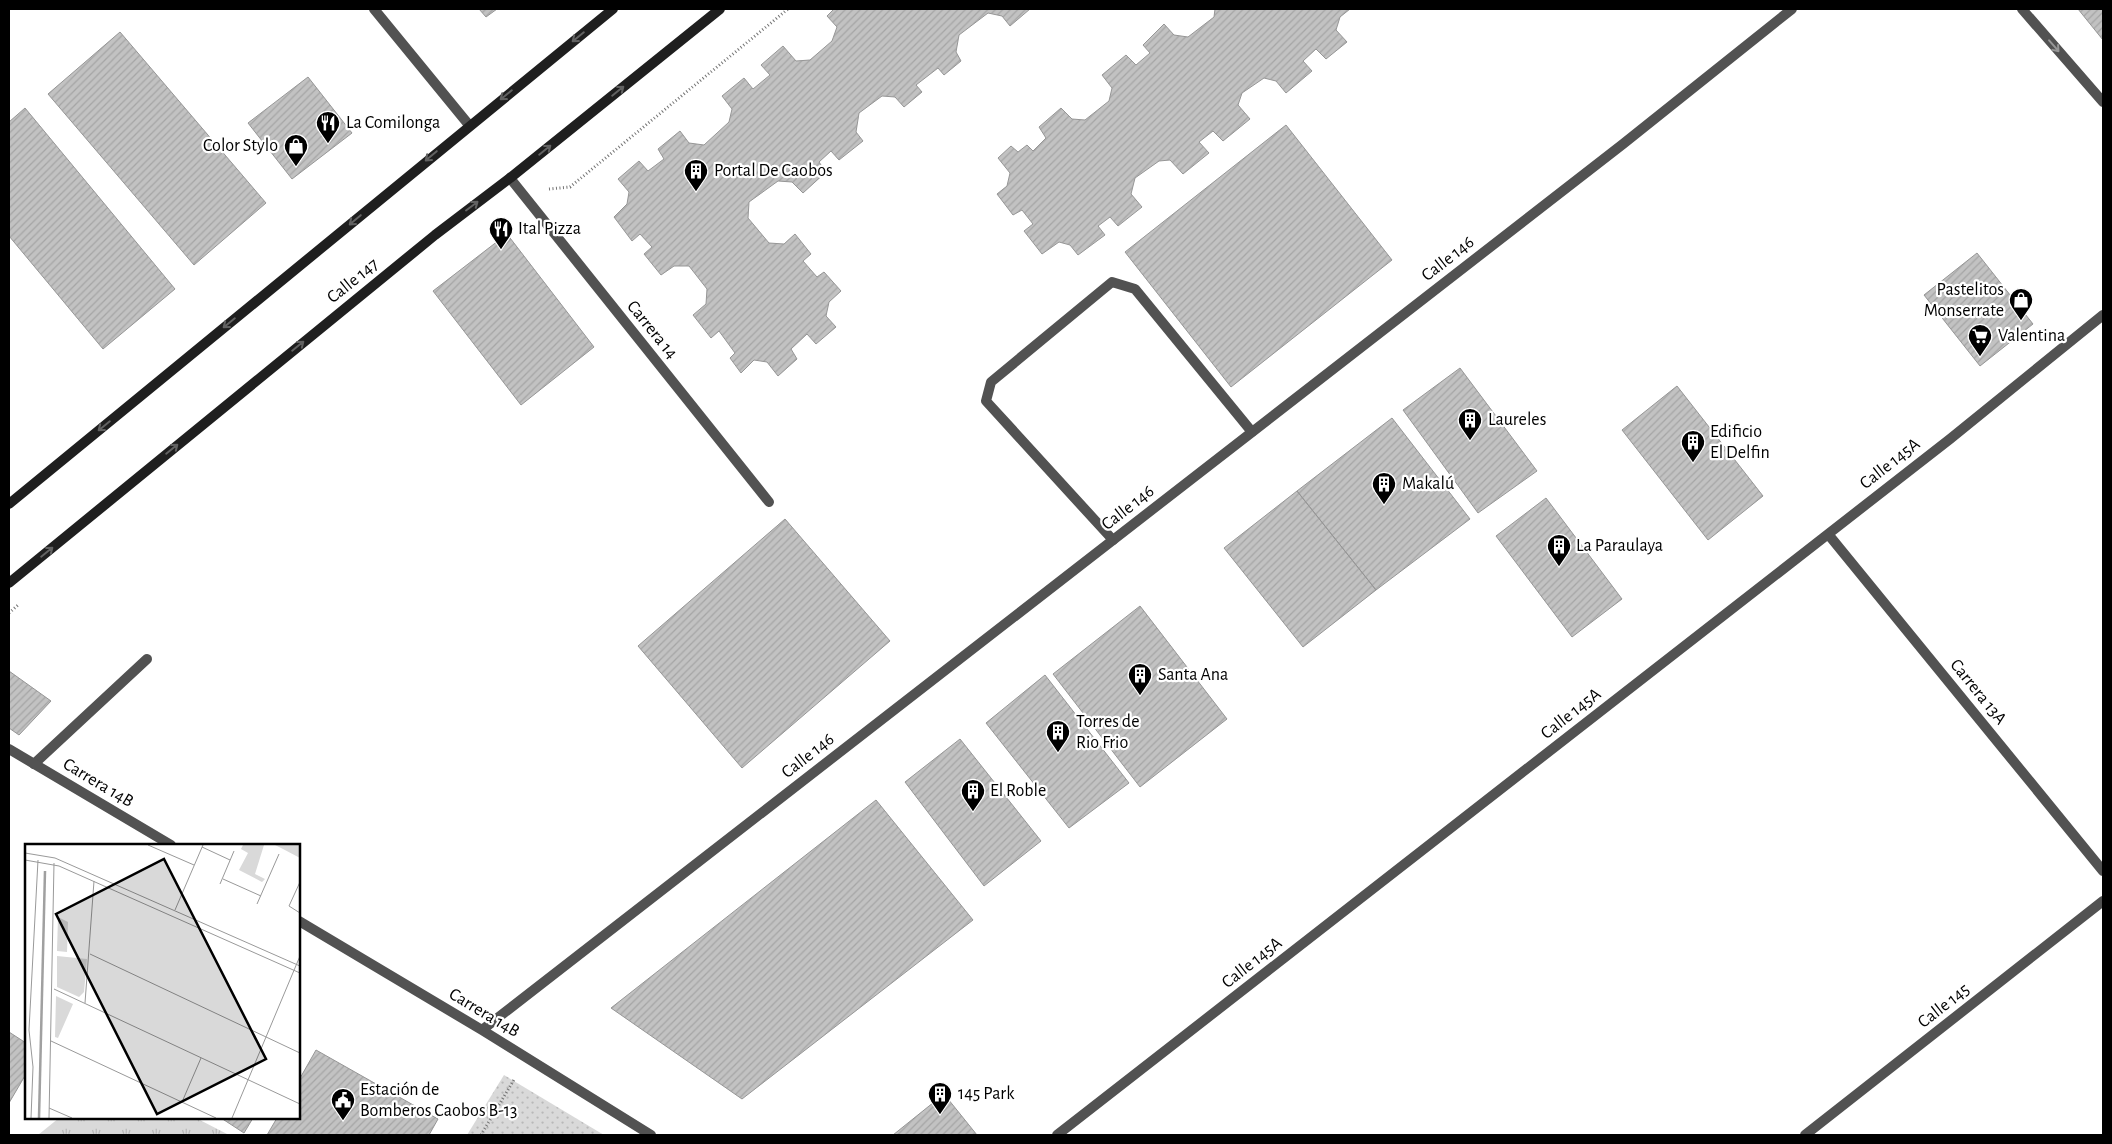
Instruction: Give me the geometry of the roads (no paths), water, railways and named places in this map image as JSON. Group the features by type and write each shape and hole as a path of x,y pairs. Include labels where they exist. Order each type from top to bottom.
{"main road":[{"path":"9,504 469,125 613,9"},
{"name":"Calle 147","path":"9,583 435,235 510,178 720,9"}],"street":[{"path":"374,9 469,125"},
{"name":"Calle 146","path":"482,1030 1623,144 1790,9"},
{"path":"2022,9 2103,102"},
{"name":"Carrera 14","path":"510,178 769,502"},
{"path":"1113,540 986,400 991,382 1112,282 1135,289 1252,432"},
{"name":"Calle 145A","path":"1057,1135 1828,534 2103,315"},
{"name":"Carrera 13A","path":"1828,534 2103,871"},
{"path":"34,764 147,658"},
{"name":"Carrera 14B","path":"9,749 169,844"},
{"name":"Calle 145","path":"1805,1135 2103,901"},
{"name":"Carrera 14B","path":"300,922 482,1030 651,1135"}],"place":[{"name":"La Comilonga","path":"328,144"},
{"name":"Color Stylo","path":"296,167"},
{"name":"Portal De Caobos","path":"696,192"},
{"name":"Ital Pizza","path":"501,250"},
{"name":"Pastelitos Monserrate","path":"2021,321"},
{"name":"Valentina","path":"1980,357"},
{"name":"Laureles","path":"1470,441"},
{"name":"Edificio El Delfin","path":"1693,463"},
{"name":"Makalú","path":"1384,505"},
{"name":"La Paraulaya","path":"1559,567"},
{"name":"Santa Ana","path":"1140,696"},
{"name":"Torres de Rio Frio","path":"1058,753"},
{"name":"El Roble","path":"973,812"},
{"name":"145 Park","path":"940,1115"},
{"name":"Estación de Bomberos Caobos B-13","path":"343,1121"}]}
